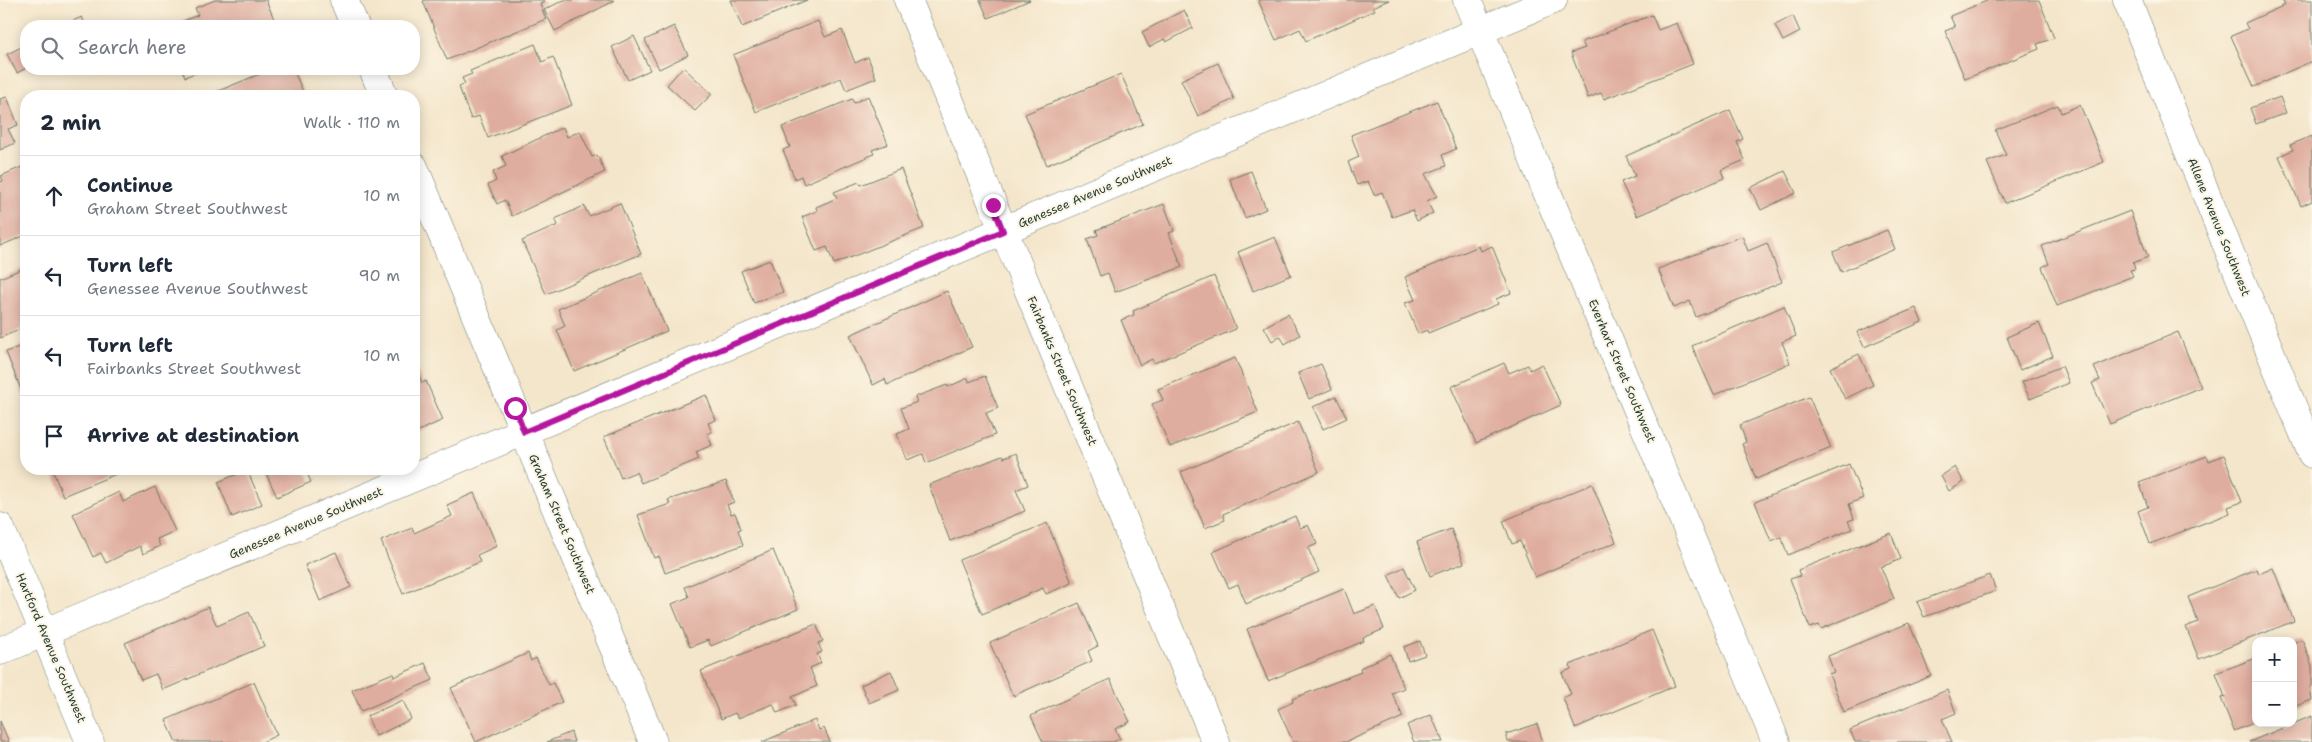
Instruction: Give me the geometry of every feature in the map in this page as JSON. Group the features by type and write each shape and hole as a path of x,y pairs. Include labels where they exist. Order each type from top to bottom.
{"street":[{"path":"344,0 352,20"},
{"name":"Fairbanks Street Southwest","path":"908,0 1216,742"},
{"name":"Everhart Street Southwest","path":"1467,0 1776,742"},
{"name":"Genessee Avenue Southwest","path":"0,651 1553,0"},
{"name":"Allene Avenue Southwest","path":"2127,0 2312,454"},
{"path":"375,75 382,90"},
{"name":"Graham Street Southwest","path":"420,181 653,742"},
{"name":"Hartford Avenue Southwest","path":"0,527 90,742"}],"building":[{"path":"215,0 266,0 274,20 185,20 198,15 195,8"},
{"path":"543,0 544,3 540,4 546,19 447,60 423,1"},
{"path":"564,0 614,1 555,31 544,10"},
{"path":"731,0 807,0 742,27"},
{"path":"980,0 1030,0 988,18"},
{"path":"1258,0 1389,0 1373,7 1375,10 1306,41 1300,29 1276,40"},
{"path":"1989,0 2039,0 2054,38 2037,44 2039,49 1965,79 1945,31 1955,27 1950,16"},
{"path":"2282,0 2312,0 2312,61 2254,87 2231,36 2248,29 2245,23 2285,5"},
{"path":"1184,10 1193,28 1166,42 1164,39 1149,47 1142,32"},
{"path":"1652,15 1658,30 1677,23 1693,64 1604,99 1601,93 1588,98 1571,53 1585,48 1582,42"},
{"path":"1793,16 1800,32 1783,41 1775,25"},
{"path":"818,21 825,37 842,30 855,63 868,57 876,78 846,90 841,78 756,112 733,55"},
{"path":"674,26 688,55 659,69 645,40"},
{"path":"634,36 650,70 628,80 612,47"},
{"path":"535,44 542,62 553,57 572,105 488,138 479,116 471,119 459,87 465,84 462,78 472,74 470,71"},
{"path":"20,48 20,71 17,73 7,54"},
{"path":"1218,63 1234,99 1198,116 1181,80"},
{"path":"683,67 712,94 695,111 667,85"},
{"path":"1121,74 1143,124 1047,165 1025,114"},
{"path":"257,75 296,75 302,90 221,90"},
{"path":"868,96 888,144 872,150 874,154 804,184 801,176 795,179 783,150 790,147 782,127 852,99 854,103"},
{"path":"7,97 18,125 8,129 15,143 0,150 0,99"},
{"path":"2280,97 2286,113 2256,124 2250,108"},
{"path":"1437,101 1456,149 1442,155 1446,166 1425,174 1437,196 1427,201 1433,213 1417,221 1412,210 1392,217 1382,192 1374,195 1368,181 1357,185 1348,162 1359,157 1351,135"},
{"path":"2058,105 2061,113 2080,105 2104,162 2005,203 1987,162 2006,155 1995,130"},
{"path":"1730,110 1743,139 1737,142 1745,160 1721,170 1724,178 1637,216 1621,182 1635,176 1626,156"},
{"path":"563,127 567,137 580,131 592,157 597,155 605,172 512,216 505,200 497,204 488,185 496,181 493,172 506,166 502,156"},
{"path":"2312,136 2312,201 2301,206 2279,156 2293,150 2290,145"},
{"path":"20,168 20,238 0,246 0,182 3,181 1,176"},
{"path":"901,169 924,228 834,264 827,247 816,251 802,217 817,211 816,207 837,198 834,192 859,182 861,185"},
{"path":"1251,171 1266,209 1245,218 1230,179"},
{"path":"1785,171 1796,193 1761,210 1750,188"},
{"path":"620,203 641,254 546,294 522,241 558,225 555,219 584,206 589,216"},
{"path":"1164,204 1174,231 1169,233 1182,267 1115,292 1108,273 1100,276 1087,239 1098,235 1096,230"},
{"path":"2130,211 2148,257 2133,263 2135,269 2130,270 2133,276 2057,306 2042,267 2049,264 2042,246"},
{"path":"1887,230 1895,249 1841,272 1833,252"},
{"path":"1742,236 1748,251 1767,243 1782,282 1696,317 1690,301 1674,308 1658,269"},
{"path":"1275,237 1291,275 1253,291 1238,252"},
{"path":"1479,246 1481,251 1492,246 1511,293 1496,299 1498,304 1428,333 1427,330 1418,334 1405,303 1415,300 1405,277"},
{"path":"770,260 783,292 754,303 741,271"},
{"path":"20,270 20,330 0,338 0,278"},
{"path":"642,273 667,331 574,371 557,330 565,326 558,309"},
{"path":"1214,276 1236,329 1154,363 1152,359 1140,365 1121,320 1134,315 1133,311"},
{"path":"947,291 972,347 887,385 885,379 873,385 850,335"},
{"path":"1784,306 1796,336 1782,342 1790,363 1714,395 1692,346"},
{"path":"1916,308 1922,322 1864,347 1857,332"},
{"path":"1288,314 1300,335 1285,344 1280,336 1272,341 1264,327"},
{"path":"2039,323 2053,356 2020,370 2007,337"},
{"path":"2178,332 2201,387 2110,424 2092,383 2100,380 2094,367"},
{"path":"20,346 20,387 6,352"},
{"path":"1859,354 1873,385 1845,399 1830,368"},
{"path":"1235,358 1258,412 1170,447 1152,404 1163,400 1158,389"},
{"path":"1504,363 1509,373 1528,365 1530,370 1542,364 1561,405 1476,443 1451,387"},
{"path":"1321,364 1332,389 1309,399 1298,373"},
{"path":"2062,366 2069,383 2030,399 2022,382"},
{"path":"985,376 998,408 986,413 995,435 926,463 923,454 907,460 897,434 909,429 901,408 917,402 915,397 947,385 948,387 968,378 969,382"},
{"path":"420,378 422,383 426,381 443,420 420,430"},
{"path":"706,395 716,420 708,423 712,432 707,434 712,445 696,452 699,459 641,483 636,472 621,478 604,437"},
{"path":"1336,396 1347,418 1323,429 1313,407"},
{"path":"1809,397 1831,448 1756,479 1742,444 1746,442 1740,425"},
{"path":"1298,422 1319,472 1223,514 1225,520 1205,528 1181,472"},
{"path":"1016,453 1028,485 1016,490 1025,511 950,541 929,485 1002,456 1004,458"},
{"path":"2224,455 2242,502 2228,507 2230,513 2150,544 2138,511 2148,507 2139,482 2207,456 2209,461"},
{"path":"1849,464 1863,498 1849,504 1854,519 1848,521 1852,529 1788,555 1781,537 1771,541 1755,502"},
{"path":"1955,467 1964,482 1949,491 1941,476"},
{"path":"54,475 114,475 63,496"},
{"path":"235,475 249,475 262,504 232,517 218,482"},
{"path":"267,475 308,475 311,482 277,497"},
{"path":"726,481 734,502 727,505 731,514 735,513 741,529 738,530 743,545 665,573 659,556 654,558 638,515 670,504 668,500"},
{"path":"1592,484 1616,542 1535,577 1520,541 1512,544 1503,521"},
{"path":"155,487 175,531 157,539 160,546 143,554 140,546 106,563 101,553 93,557 73,514 119,492 123,502"},
{"path":"474,493 497,546 477,555 480,562 403,594 381,541 412,528 414,533 452,516 447,505"},
{"path":"1295,516 1300,528 1308,525 1317,544 1308,548 1319,572 1246,604 1238,584 1229,588 1213,552"},
{"path":"1047,523 1072,583 1046,594 1043,588 982,614 959,560"},
{"path":"1451,529 1464,563 1430,576 1417,542"},
{"path":"1891,533 1901,559 1881,567 1894,599 1821,629 1819,625 1810,628 1790,579 1800,576 1798,570"},
{"path":"773,550 798,609 711,646 708,640 690,647 672,604 689,597 685,587"},
{"path":"336,552 351,587 320,601 305,565"},
{"path":"1404,567 1415,590 1399,598 1388,575"},
{"path":"2273,568 2294,621 2199,659 2186,627 2198,622 2188,597 2257,569 2259,574"},
{"path":"1990,575 1996,591 1924,617 1917,602"},
{"path":"1344,589 1354,614 1375,606 1384,629 1363,638 1364,641 1268,681 1247,629"},
{"path":"1079,603 1098,646 1088,651 1092,661 1013,696 990,643"},
{"path":"208,607 217,626 249,612 264,646 163,690 156,674 141,680 125,643"},
{"path":"1909,623 1931,676 1844,712 1829,674 1834,672 1828,656"},
{"path":"816,624 823,641 818,643 822,652 817,654 821,663 810,668 817,686 792,697 796,705 777,713 773,704 738,718 735,713 721,719 701,671"},
{"path":"1652,630 1675,686 1575,728 1563,698 1571,694 1562,673 1571,669 1570,665"},
{"path":"2302,639 2312,666 2312,686 2310,687 2312,700 2297,706 2297,682 2297,641"},
{"path":"1420,641 1425,655 1408,661 1404,647"},
{"path":"528,653 531,661 536,658 549,685 553,683 562,702 476,742 451,688"},
{"path":"1390,654 1404,688 1392,693 1403,717 1346,742 1293,742 1278,709 1293,702 1292,699 1361,672 1360,668"},
{"path":"2252,660 2252,724 2234,731 2221,698 2225,697 2216,673"},
{"path":"425,663 433,680 361,711 352,690 393,673 394,677"},
{"path":"891,671 899,690 869,703 861,685"},
{"path":"1110,679 1130,722 1115,729 1120,739 1113,742 1043,742 1031,716"},
{"path":"254,682 277,735 262,742 176,742 166,720"},
{"path":"1947,690 1956,713 1942,719 1952,742 1855,742 1850,730"},
{"path":"403,700 411,719 376,736 367,716"},
{"path":"1431,715 1443,742 1414,742 1407,725"},
{"path":"2312,716 2312,742 2249,742 2285,727 2297,727 2297,722"},
{"path":"815,720 819,730 824,728 830,742 762,742"},
{"path":"0,721 9,742 0,742"},
{"path":"1537,724 1543,742 1508,742 1506,734"},
{"path":"571,732 574,742 547,742"}],"route":[{"path":"515,408 524,432 1003,231 993,205"}]}
